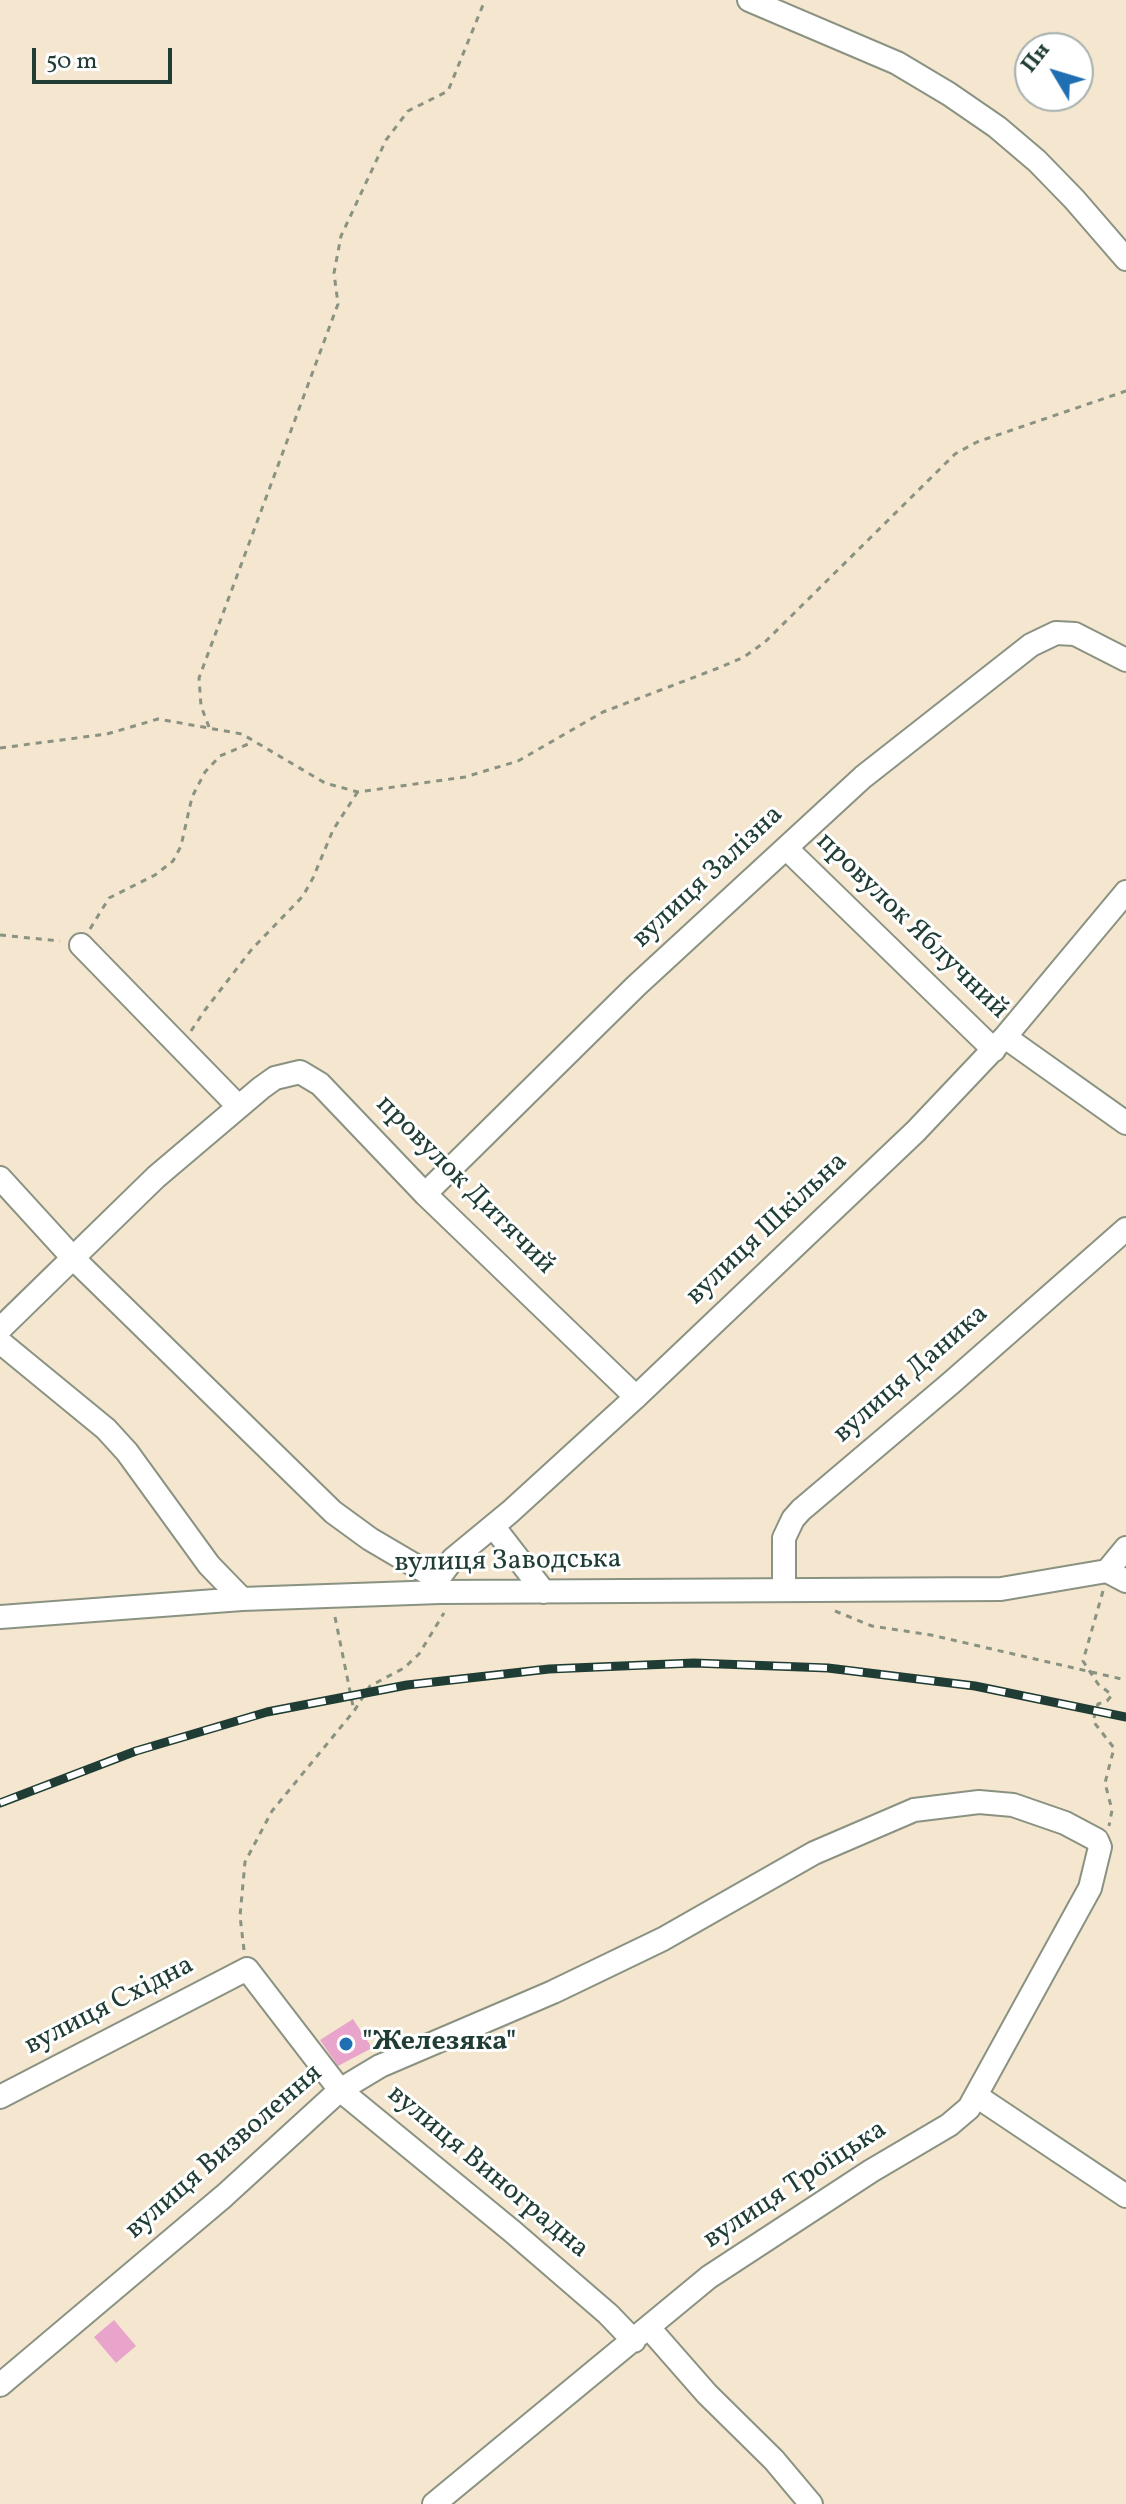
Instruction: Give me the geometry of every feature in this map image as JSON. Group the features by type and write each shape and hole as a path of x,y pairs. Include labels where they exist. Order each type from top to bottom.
{"street":[{"path":"749,0 897,63 949,94 997,127 1037,161 1126,259"},
{"name":"вулиця Залізна","path":"425,1194 636,986 863,777 1031,645 1056,633 1082,636 1126,660"},
{"name":"провулок Яблучний","path":"786,848 999,1044 1126,1123"},
{"name":"вулиця Шкільна","path":"445,1588 453,1559 636,1397 916,1131 999,1044 1126,892"},
{"path":"0,1329 156,1177 239,1107 81,945"},
{"name":"провулок Дитячий","path":"239,1107 275,1078 300,1072 311,1077 425,1194 636,1397"},
{"path":"0,1178 74,1259 333,1512 445,1588"},
{"name":"вулиця Даника","path":"784,1590 784,1538 801,1510 1126,1229"},
{"path":"0,1342 106,1429 127,1452 209,1565 242,1599"},
{"path":"493,1526 544,1592"},
{"path":"1116,1576 1126,1548"},
{"name":"вулиця Заводська","path":"0,1617 445,1588 544,1592 1001,1589 1116,1576"},
{"name":"вулиця Визволення","path":"0,2385 224,2196 340,2090 380,2066 553,1992 663,1939 814,1853 914,1810 979,1802 1013,1805 1065,1823 1100,1846"},
{"name":"вулиця Троїцька","path":"434,2504 709,2277 871,2171 949,2125 969,2108 978,2097 1090,1888 1100,1846"},
{"name":"вулиця Виноградна","path":"247,1969 340,2090 608,2314 642,2335 774,2460 811,2504"},
{"name":"вулиця Східна","path":"0,2097 247,1969"},
{"path":"978,2097 1126,2196"}],"path":[{"path":"210,727 201,706 199,678 338,304 334,273 341,236 393,130 408,111 448,91 485,0"},
{"path":"0,748 107,734 158,719 242,734 325,783 358,792 465,777 518,761 603,712 744,657 765,642 955,454 977,442 1126,391"},
{"path":"0,935 81,945 109,898 155,875 173,861 181,846 192,797 205,772 220,756 255,742"},
{"path":"181,1048 205,1010 252,949 303,896 333,830 358,792"},
{"path":"1100,1846 1107,1834 1112,1810 1105,1783 1114,1748 1093,1721 1098,1704 1112,1695 1098,1684 1083,1661 1101,1602 1116,1576"},
{"path":"247,1969 240,1916 245,1862 272,1811 354,1711 370,1686 404,1668 419,1654 445,1588"},
{"path":"332,1597 354,1711"},
{"path":"828,1608 872,1626 931,1635 1126,1680"}],"building":[{"name":"\"Железяка\"","path":"353,2019 372,2048 338,2066 320,2040"},
{"path":"114,2320 136,2346 116,2363 94,2337"}],"railway":[{"path":"0,1803 136,1751 267,1712 407,1685 549,1669 694,1663 828,1668 975,1686 1126,1717"}],"place":[{"name":"\"Железяка\"","path":"346,2044"}]}
